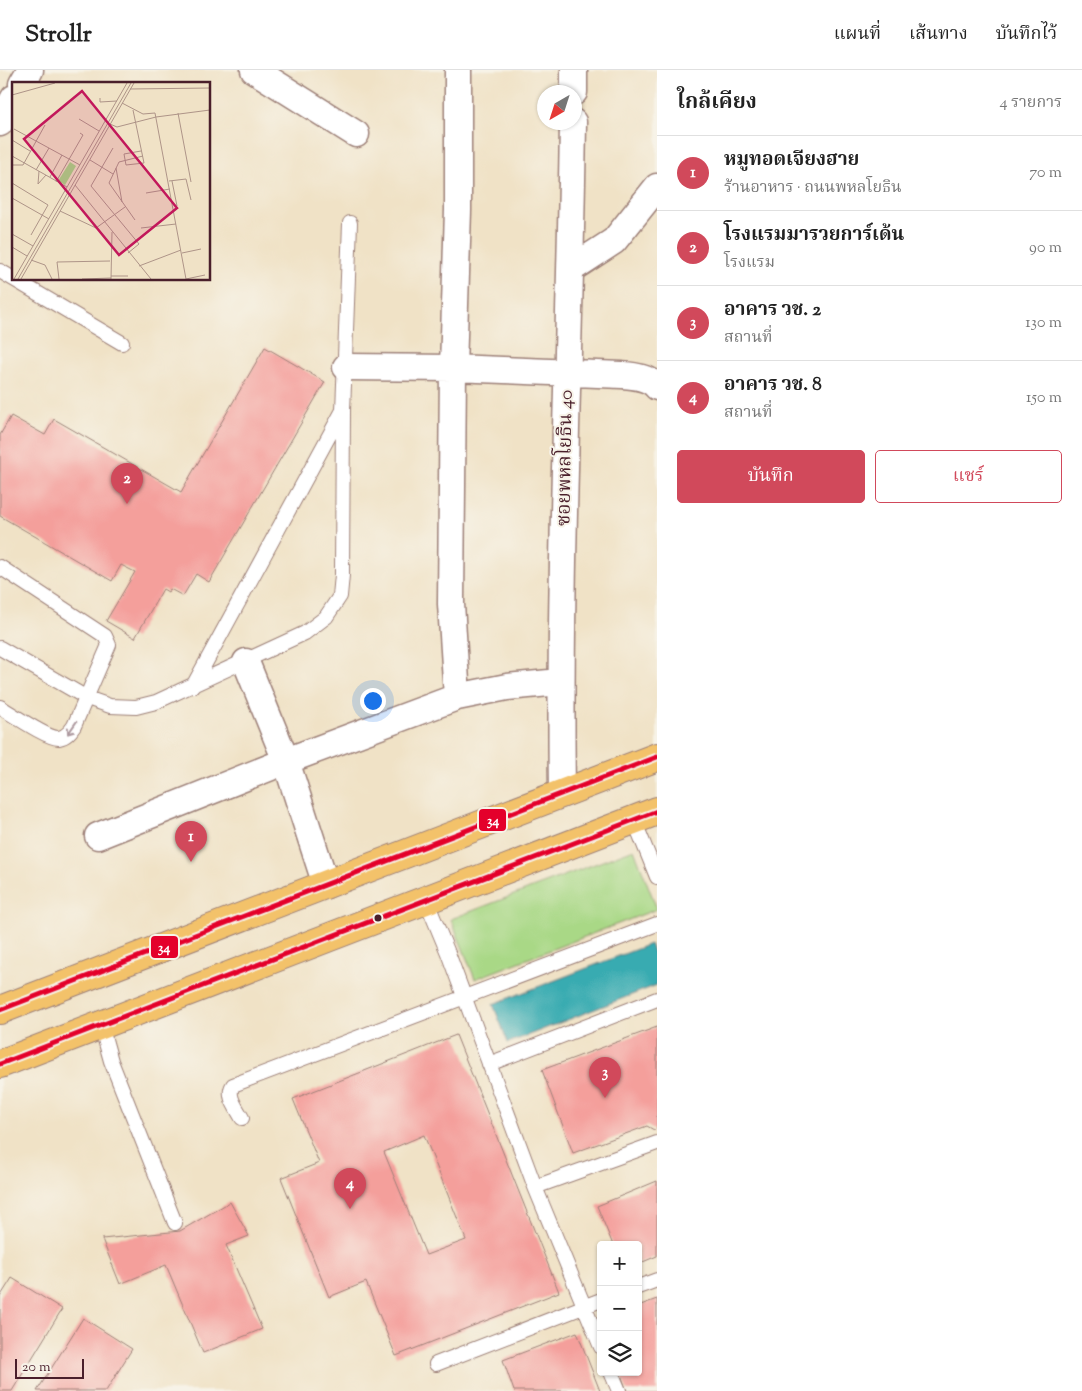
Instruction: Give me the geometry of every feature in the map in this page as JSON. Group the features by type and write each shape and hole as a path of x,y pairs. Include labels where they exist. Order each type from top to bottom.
{"main road":[{"path":"0,1010 657,757"},
{"path":"0,1064 645,815"}],"street":[{"path":"23,82 30,70"},
{"path":"254,70 356,134"},
{"path":"457,697 451,604 458,210 458,70"},
{"path":"574,70 574,85"},
{"path":"0,123 12,102"},
{"name":"ซอยพหลโยธิน 40","path":"562,793 560,682 574,130"},
{"path":"571,269 614,241 657,187"},
{"path":"346,367 568,372 641,377 655,384 657,388"},
{"path":"246,662 286,761 326,885"},
{"path":"98,836 286,761 457,697 507,687 560,682"}],"lane":[{"path":"0,648 88,698 110,706 136,707 156,702 246,662 305,633 326,617 340,596 342,574 343,411 350,223"},
{"path":"0,271 12,278"},
{"path":"15,280 122,342"},
{"path":"193,686 343,411"},
{"path":"0,566 105,636 109,645 88,698 74,726 66,736 60,738 49,736 0,708"},
{"path":"645,815 657,877"},
{"path":"426,900 535,1187 597,1337"},
{"path":"242,1118 230,1096 230,1090 233,1085 657,924"},
{"path":"489,1064 657,999"},
{"path":"101,1025 111,1061 175,1223"},
{"path":"535,1187 657,1142"},
{"path":"641,1286 657,1280"},
{"path":"436,1364 597,1301"},
{"path":"613,1376 619,1391"}],"green space":[{"path":"634,849 657,909 475,979 451,919"}],"water":[{"path":"650,944 657,961 657,985 508,1043 493,1004"}],"building":[{"path":"265,347 325,382 209,582 196,574 183,596 170,589 168,592 163,589 135,638 106,621 135,572 121,565 112,581 0,516 0,435 11,416 45,435 54,419 181,492"},
{"path":"657,1027 657,1129 654,1130 647,1126 573,1153 542,1070"},
{"path":"456,1035 559,1292 396,1356 366,1282 329,1297 281,1178 319,1163 293,1099","holes":["424,1135 466,1240 426,1255 384,1152"]},
{"path":"657,1181 657,1256 642,1262 642,1241 611,1241 597,1206"},
{"path":"230,1202 249,1236 226,1245 262,1329 203,1353 166,1265 120,1284 102,1239 180,1231"},
{"path":"12,1278 62,1309 12,1391 0,1391 0,1297"},
{"path":"657,1299 657,1391 627,1391 621,1376 642,1376 642,1305"},
{"path":"83,1318 132,1349 106,1391 37,1391"},
{"path":"577,1332 600,1391 514,1391 503,1360"}],"transit line":[{"name":"34","path":"0,1010 657,757"},
{"name":"34","path":"0,1064 657,811"}],"place":[{"name":"โรงแรมมารวยการ์เด้น","path":"127,504"},
{"name":"หมูทอดเจียงฮาย","path":"191,862"},
{"name":"อาคาร วช. 2","path":"605,1098"},
{"name":"อาคาร วช. 8","path":"350,1209"}]}
